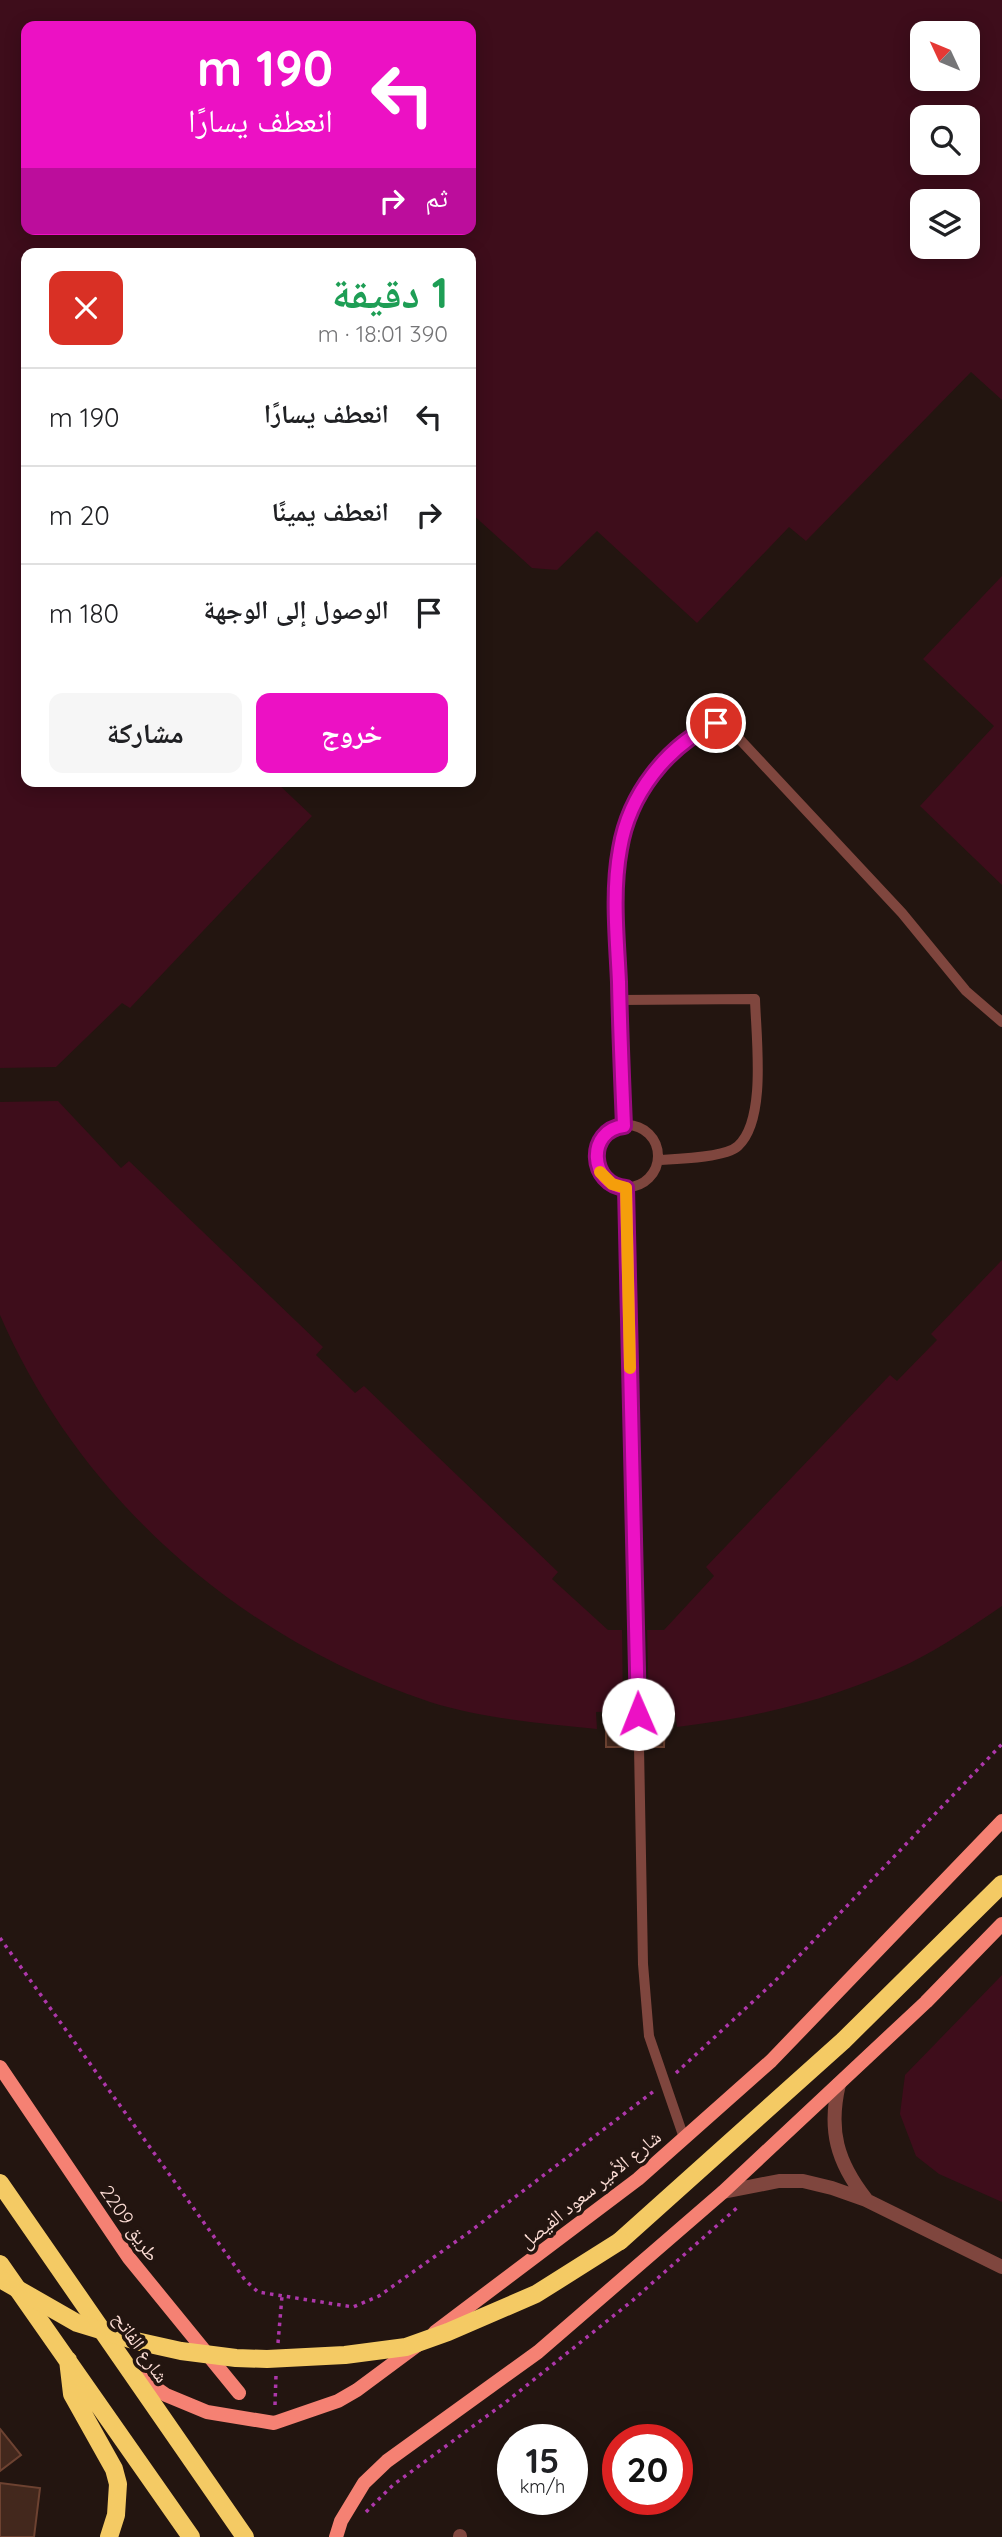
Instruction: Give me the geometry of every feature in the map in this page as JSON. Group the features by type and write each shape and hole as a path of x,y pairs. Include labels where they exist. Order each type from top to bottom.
{"main road":[{"path":"0,2279 77,2323 181,2351 236,2358 345,2355 406,2347 448,2332 536,2294 620,2241 842,2040 1002,1884"},
{"name":"شارع الفاتح","path":"0,2183 245,2537"},
{"path":"0,2264 191,2537"},
{"path":"68,2360 72,2394 114,2469 118,2484 116,2515 109,2537"}],"street":[{"name":"شارع الأمير سعود الفيصل","path":"130,2368 166,2395 207,2412 228,2417 274,2423 338,2401 376,2377 638,2179 771,2061 1002,1821"},
{"path":"337,2537 341,2521 364,2483 387,2461 538,2352 723,2192 934,1994 1002,1924"},
{"name":"طريق 2209","path":"0,2067 130,2258 239,2393"},
{"path":"839,2084 834,2104 834,2130 839,2155 850,2179 866,2200"},
{"path":"723,2192 779,2181 803,2181 866,2200 1002,2267"}],"lane":[{"path":"624,1126 616,909 620,848 633,805 677,746 716,723 731,730 902,913 966,991 1002,1022"},
{"path":"619,1000 755,999 757,1100 751,1128 737,1148 704,1157 658,1160"},
{"path":"624,1126 639,1127 648,1132 654,1140 658,1160 650,1178 642,1184 626,1188 612,1184 604,1178 596,1159 596,1149 601,1139 608,1131 624,1126"},
{"path":"626,1188 638,1713"},
{"path":"639,1747 645,1988 649,2036 684,2138"}],"path":[{"path":"0,1938 245,2280 258,2292 353,2306 379,2296 468,2233 665,2082 774,1982 1002,1744"},
{"path":"362,2520 366,2512 393,2485 506,2402 632,2301 738,2206 749,2202"}],"shaded area":[{"path":"0,0 1002,0 1002,400 971,372 806,541 789,527 697,623 597,531 557,570 532,568 476,518 476,248 21,248 21,787 281,787 312,816 130,1008 122,1003 56,1067 0,1068"},
{"path":"1002,576 1002,885 920,806 994,726 923,659"},
{"path":"58,1101 121,1168 129,1161 323,1347 316,1355 355,1393 364,1386 558,1572 552,1579 608,1630 664,1630 714,1576 706,1567 890,1375 897,1381 937,1340 931,1334 1002,1260 1002,1606 922,1657 854,1687 767,1712 677,1727 675,1713 662,1710 596,1712 597,1729 471,1713 430,1702 360,1675 294,1641 232,1601 174,1554 121,1502 74,1444 33,1382 0,1315 0,1102"},
{"path":"1002,1975 1002,2202 939,2174 916,2156 900,2114 905,2075"}],"pier":[{"path":"622,1626 647,1626 649,1707 623,1708"}],"building":[{"path":"606,1713 631,1714 637,1721 642,1720 645,1714 665,1714 664,1747 646,1747 640,1740 635,1741 632,1747 606,1747"},
{"path":"0,2429 21,2455 0,2471"},
{"path":"0,2483 40,2488 34,2537 0,2537"}],"slow traffic":[{"path":"600,1172 612,1184 626,1188 630,1368"}],"route":[{"path":"638,1714 626,1188 612,1184 604,1178 598,1169 596,1149 608,1131 624,1126 616,909 620,848 633,805 654,774 677,746 716,723"}]}
